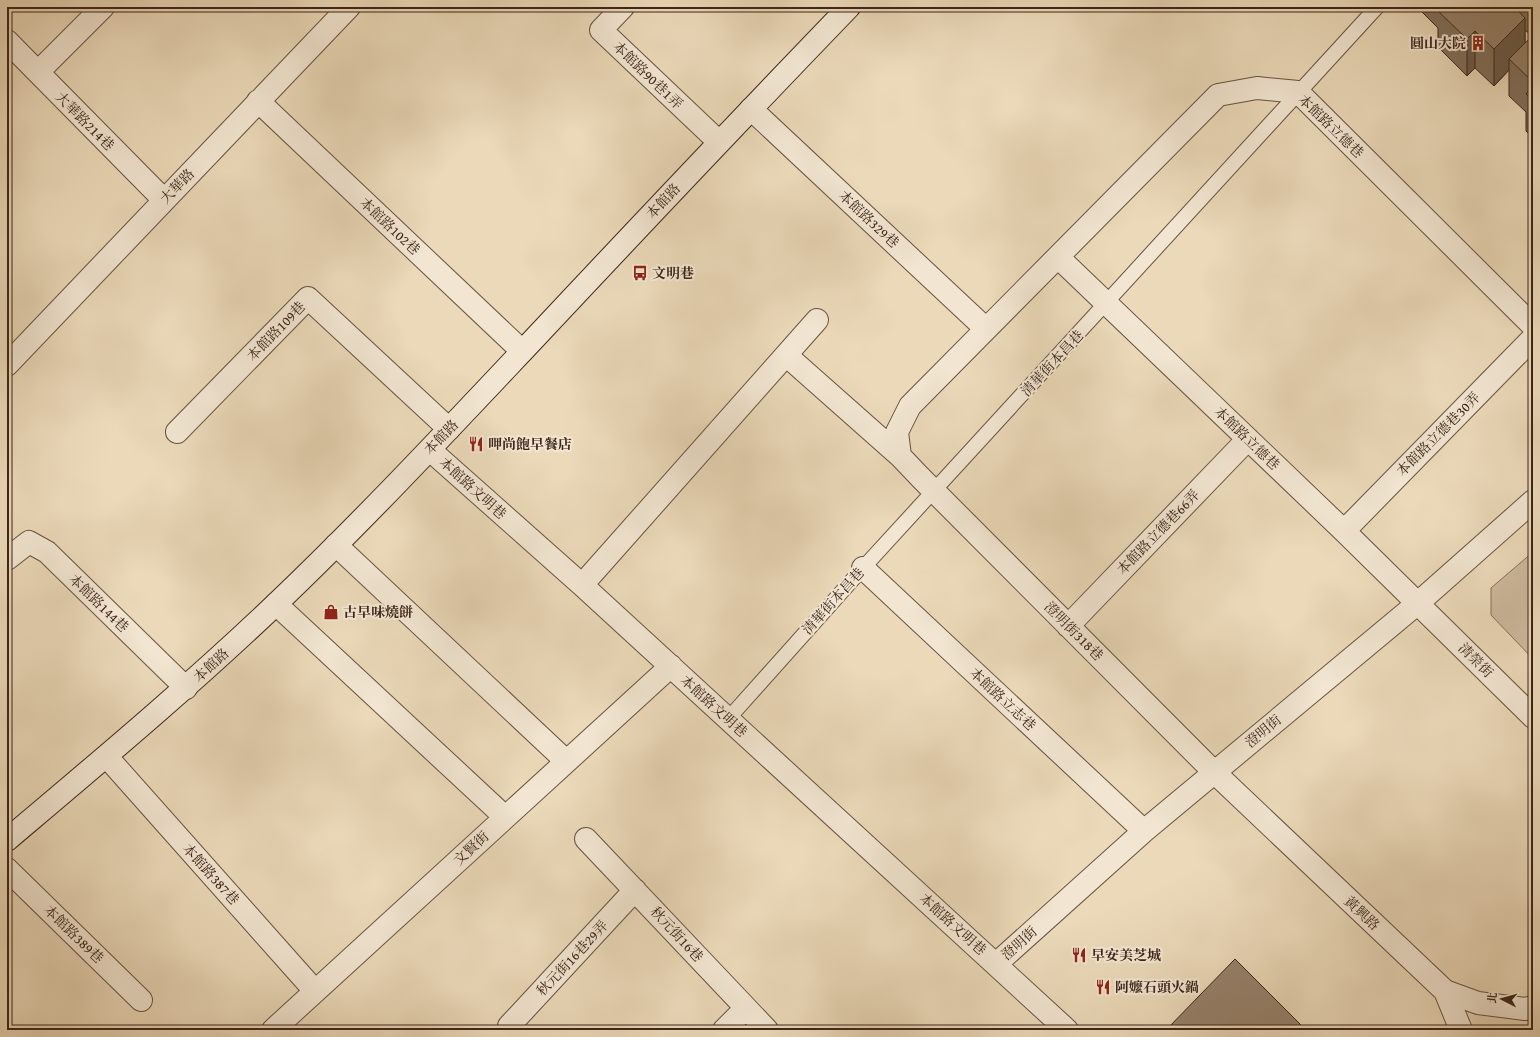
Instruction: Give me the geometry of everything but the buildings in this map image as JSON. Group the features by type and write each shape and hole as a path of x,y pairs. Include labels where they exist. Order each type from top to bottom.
{"street":[{"path":"38,72 103,7"},
{"name":"大華路","path":"7,366 349,7"},
{"name":"本館路90巷1弄","path":"623,7 601,30 719,142"},
{"name":"本館路","path":"7,840 186,688 276,604 336,545 430,450 751,108 849,7"},
{"name":"大華路214巷","path":"7,41 164,200"},
{"name":"本館路立德巷","path":"900,456 897,432 910,406 1218,95 1257,88 1298,92 1533,326"},
{"name":"本館路102巷","path":"258,101 522,351"},
{"name":"本館路329巷","path":"751,108 986,329"},
{"name":"本館路立德巷","path":"1058,257 1344,530 1418,603"},
{"name":"本館路109巷","path":"177,432 308,298 449,429"},
{"path":"582,585 817,320"},
{"name":"本館路立德巷30弄","path":"1344,530 1533,338"},
{"path":"786,355 900,456 934,490"},
{"name":"本館路立德巷66弄","path":"1068,626 1248,439"},
{"name":"本館路文明巷","path":"430,450 582,585 1068,1030"},
{"name":"澄明街318巷","path":"934,490 1214,772"},
{"name":"澄明街","path":"996,964 1144,831 1418,603 1533,502"},
{"name":"本館路144巷","path":"7,559 29,542 48,552 186,688"},
{"path":"336,545 566,761"},
{"name":"本館路立志巷","path":"863,568 1144,831"},
{"name":"清榮街","path":"1418,603 1533,717"},
{"path":"276,604 505,817"},
{"name":"文賢街","path":"273,1030 671,666"},
{"name":"本館路387巷","path":"107,756 315,992"},
{"name":"黃興路","path":"1214,772 1445,991 1478,1003 1525,1009 1533,1007"},
{"name":"秋元街16巷","path":"586,839 767,1030"},
{"name":"本館路389巷","path":"7,869 141,1000"},
{"name":"秋元街16巷29弄","path":"509,1026 635,890"},
{"path":"1445,991 1462,1030"},
{"path":"724,1030 746,1008"}],"lane":[{"name":"清華街本昌巷","path":"728,719 934,490 1377,7"}],"shaded area":[{"path":"1533,552 1533,659 1491,615 1491,588"}],"place":[{"name":"圓山大院","path":"1478,43"},
{"name":"文明巷","path":"640,273"},
{"name":"呷尚飽早餐店","path":"476,444"},
{"name":"古早味燒餅","path":"331,612"},
{"name":"早安美芝城","path":"1079,955"},
{"name":"阿嬤石頭火鍋","path":"1103,987"}]}
